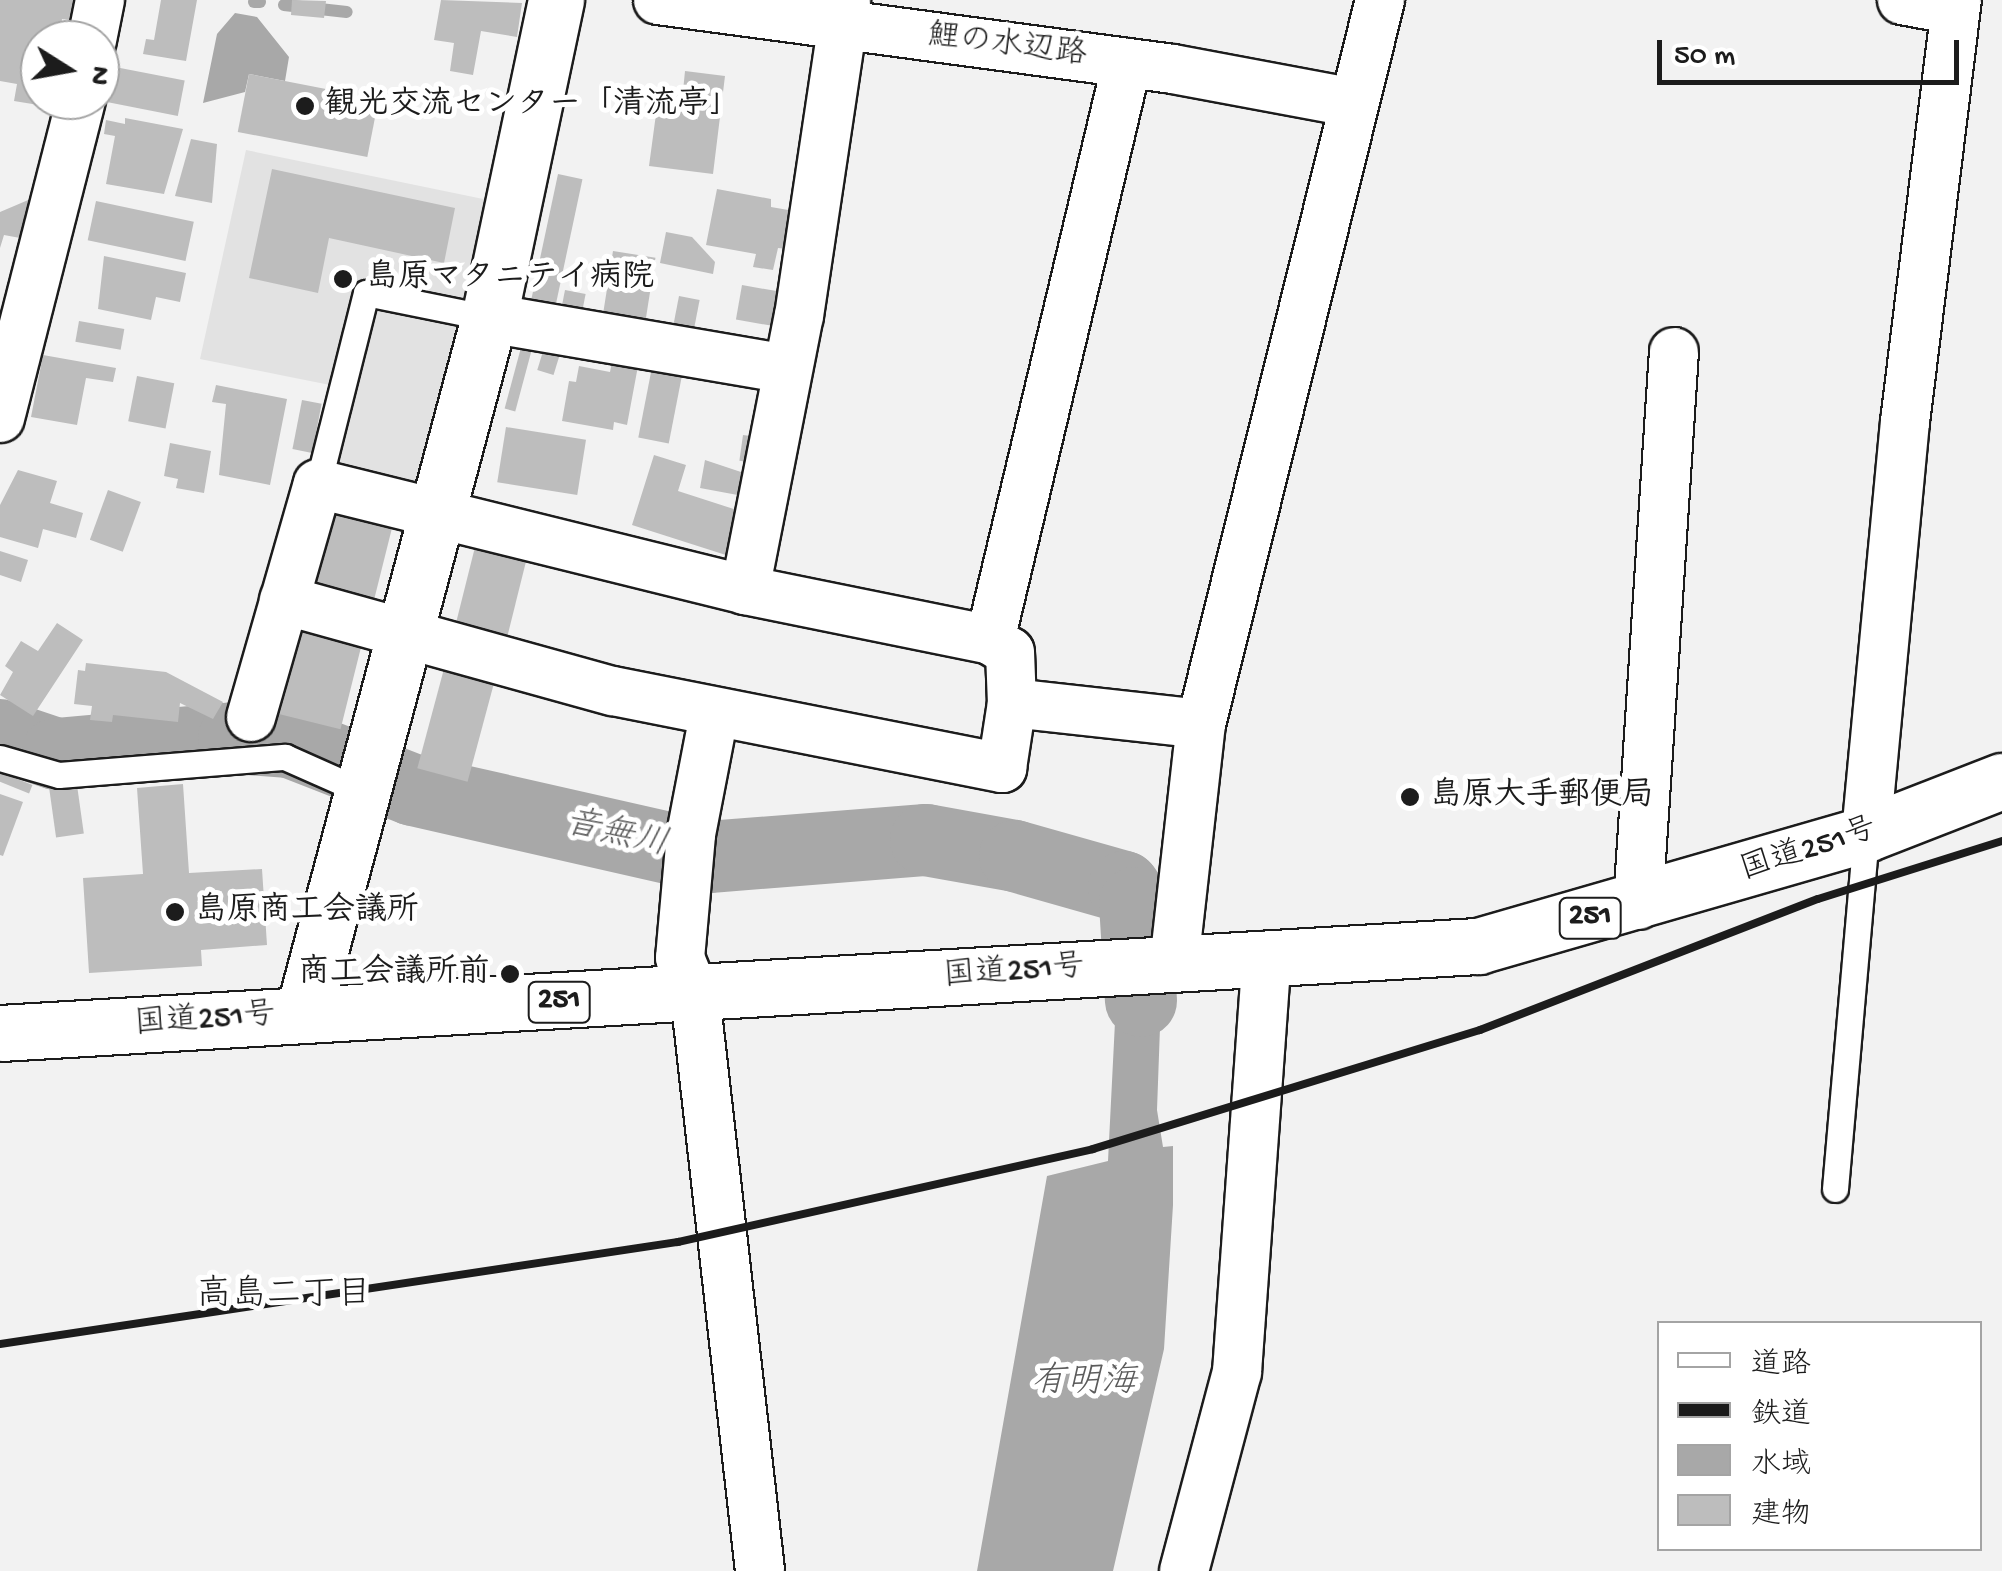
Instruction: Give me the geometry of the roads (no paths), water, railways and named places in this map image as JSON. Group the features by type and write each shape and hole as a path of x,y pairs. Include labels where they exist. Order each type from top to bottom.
{"main road":[{"path":"303,1014 488,318 556,0"},
{"name":"国道251号","path":"0,1034 1478,946 1638,905 1866,834 2002,781"}],"street":[{"name":"鯉の水辺路","path":"658,0 844,13 1354,102"},
{"path":"1150,965 1201,724 1380,0"},
{"path":"1866,834 1905,422 1956,5 1902,0"},
{"path":"745,590 788,369 844,13"},
{"path":"990,640 1127,63"},
{"path":"0,418 76,120"},
{"path":"488,318 788,369"},
{"path":"1638,905 1674,352"},
{"path":"253,736 284,600 318,484 745,590 990,640 1010,652 1012,703 1002,768 714,714 404,636 284,600"},
{"path":"1012,703 1201,724"},
{"path":"714,714 691,835 680,958 695,995 760,1571"},
{"path":"1184,1571 1237,1372 1267,956"}],"lane":[{"path":"318,484 366,293 488,318"},
{"path":"0,758 59,775 253,736 285,757 369,768"},
{"path":"1835,1190 1866,834"}],"water":[{"path":"235,13 257,17 289,57 285,81 249,74 245,92 203,103 217,34"},
{"name":"有明海","path":"1161,1000 1157,1110 1163,1147 1173,1146 1164,1349 1113,1571 977,1571 1047,1176 1108,1161 1116,1002"}],"waterway":[{"path":"254,2 260,2"},
{"path":"284,5 347,12"},
{"name":"音無川","path":"0,735 56,754 234,738 290,742 413,790 709,857 926,840 1015,856 1124,887 1135,903 1141,1001"}],"railway":[{"path":"0,1344 678,1242 1093,1149 1480,1030 1818,899 2002,841"}],"place":[{"name":"観光交流センター「清流亭」","path":"305,106"},
{"name":"島原マタニテイ病院","path":"343,279"},
{"name":"島原大手郵便局","path":"1410,797"},
{"name":"島原商工会議所","path":"175,912"},
{"name":"商工会議所前","path":"510,974"}],"district":[{"name":"高島二丁目","path":"284,1297"}]}
